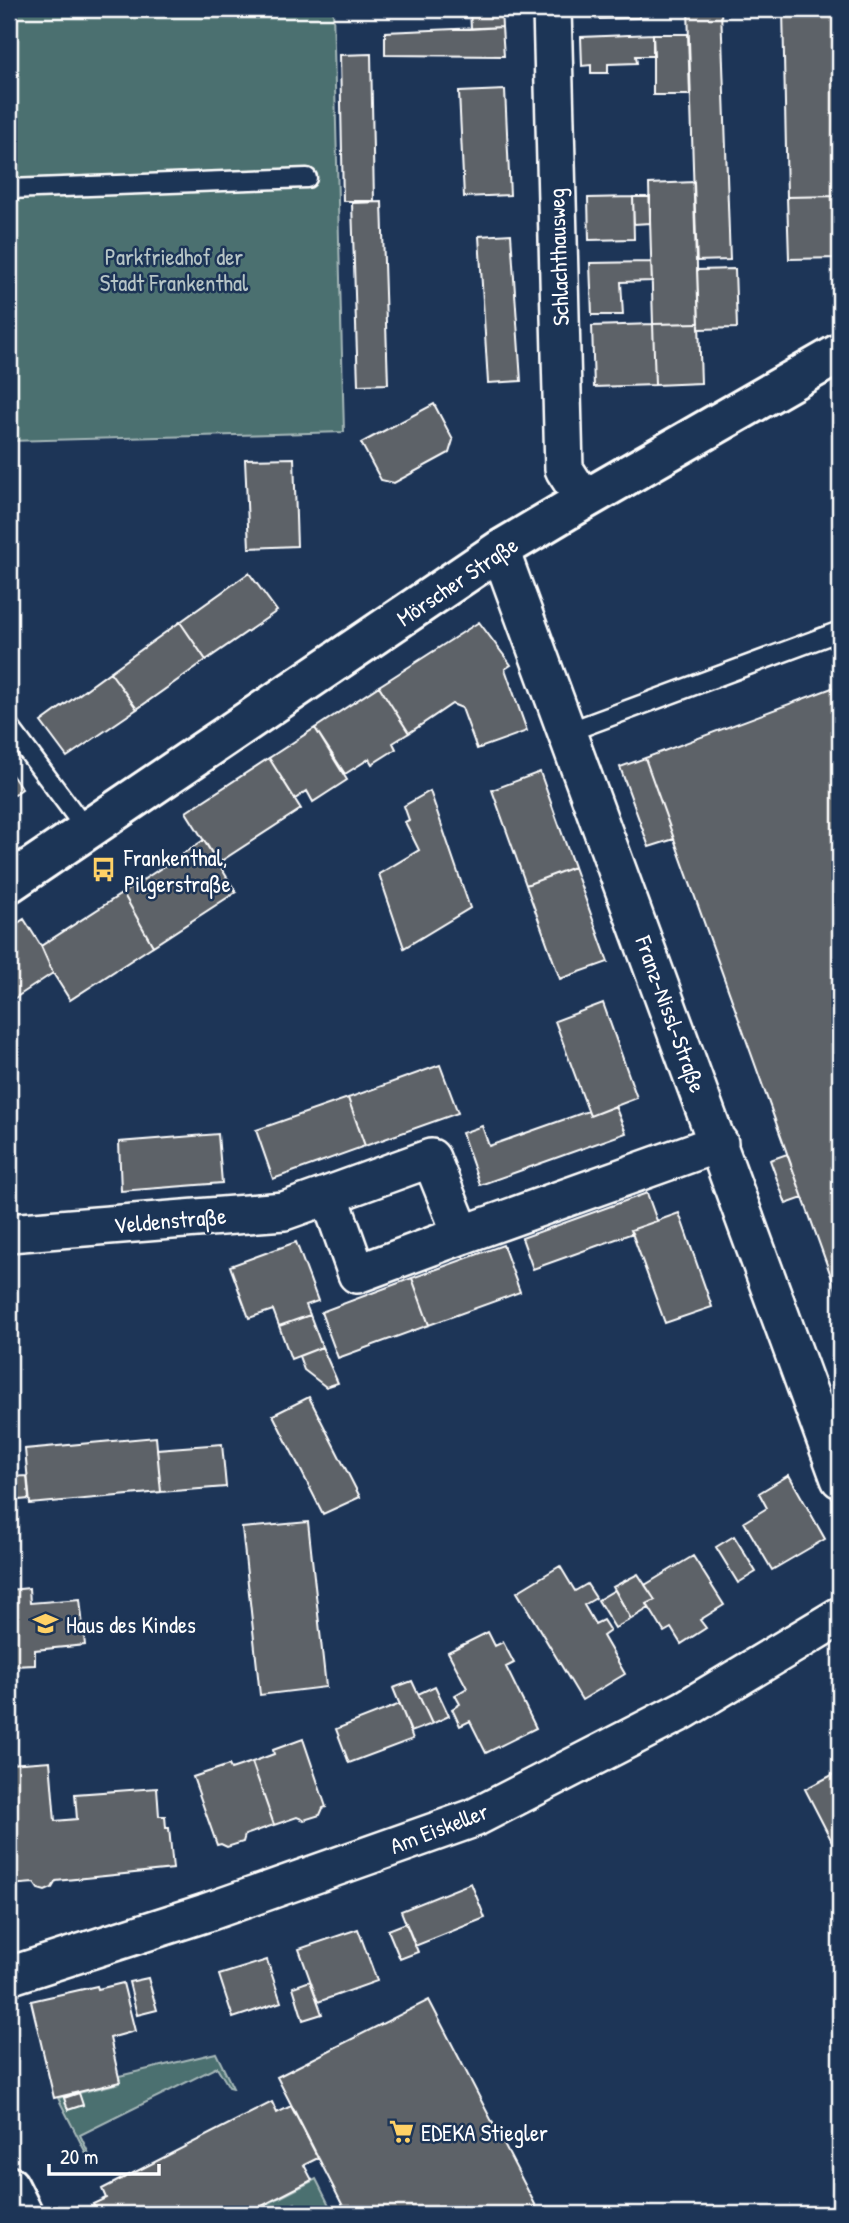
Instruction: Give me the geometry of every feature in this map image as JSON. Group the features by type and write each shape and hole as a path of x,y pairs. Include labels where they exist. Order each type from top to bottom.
{"street":[{"name":"Schlachthausweg","path":"552,9 564,468 584,500"},
{"name":"Mörscher Straße","path":"9,883 500,550 840,353"},
{"name":"Franz-Nissl-Straße","path":"500,550 840,1479"},
{"path":"329,1195 357,1274 719,1143"},
{"name":"Veldenstraße","path":"9,1233 284,1211 431,1158 462,1235"},
{"name":"Am Eiskeller","path":"9,1976 205,1913 474,1818 684,1710 840,1616"},
{"path":"9,2186 23,2214"}],"lane":[{"path":"9,189 307,178"},
{"path":"568,732 840,631"},
{"path":"9,726 87,831"},
{"path":"834,2214 840,2211"}],"green space":[{"name":"Parkfriedhof der Stadt Frankenthal","path":"9,9 333,9 344,432 9,441"},
{"path":"216,2053 233,2088 229,2087 217,2067 80,2135 92,2160 90,2161 58,2098 120,2083 119,2076"},
{"path":"316,2179 329,2205 311,2214 301,2214 295,2203 274,2214 248,2214"}],"building":[{"path":"470,9 501,9 502,27 471,29"},
{"path":"595,9 639,9 639,18 596,19"},
{"path":"688,9 721,9 730,260 696,261"},
{"path":"783,9 840,9 840,196 787,197"},
{"path":"502,27 504,56 385,55 385,32"},
{"path":"653,34 688,34 690,95 653,95"},
{"path":"653,34 654,56 636,56 637,63 608,64 608,73 591,73 591,65 582,66 581,37"},
{"path":"371,54 374,201 343,201 340,55"},
{"path":"505,90 510,195 464,197 459,92"},
{"path":"694,182 699,323 653,324 649,184"},
{"path":"840,196 840,258 789,259 787,197"},
{"path":"633,197 650,197 650,223 634,224"},
{"path":"633,197 634,239 589,240 588,198"},
{"path":"382,202 388,384 358,385 352,203"},
{"path":"511,234 521,381 488,383 479,236"},
{"path":"651,262 652,281 621,282 623,315 592,315 590,263"},
{"path":"735,269 737,328 699,329 697,270"},
{"path":"699,323 701,383 655,385 653,324"},
{"path":"653,324 655,385 594,387 592,326"},
{"path":"434,404 453,440 449,453 394,483 381,480 361,443"},
{"path":"294,458 297,546 249,548 245,459"},
{"path":"249,573 277,611 206,660 180,622"},
{"path":"180,622 206,660 137,709 110,672"},
{"path":"479,622 511,665 505,669 527,731 477,749 462,708 452,704 409,733 379,686"},
{"path":"110,672 137,709 67,757 41,722"},
{"path":"840,685 840,1301 645,758"},
{"path":"379,686 409,733 393,743 396,749 372,764 369,759 345,774 315,728"},
{"path":"315,728 347,780 313,802 307,791 295,799 269,758"},
{"path":"269,758 301,809 218,863 186,812"},
{"path":"645,758 674,839 649,847 620,767"},
{"path":"9,771 22,789 9,798"},
{"path":"540,772 574,867 526,885 492,790"},
{"path":"430,791 470,908 404,948 379,874 419,850 405,822 409,820 404,806"},
{"path":"204,840 236,892 153,946 123,893"},
{"path":"574,867 608,962 560,979 526,885"},
{"path":"123,893 153,946 70,1000 53,973 41,946"},
{"path":"24,919 41,946 53,973 9,1002 9,929"},
{"path":"603,1003 637,1098 590,1116 555,1021"},
{"path":"440,1065 458,1113 365,1146 348,1098"},
{"path":"348,1098 365,1146 273,1179 256,1130"},
{"path":"615,1106 626,1133 480,1185 462,1133 482,1126 489,1146 588,1111 590,1116"},
{"path":"218,1134 222,1183 121,1191 119,1142"},
{"path":"787,1154 803,1198 786,1204 770,1160"},
{"path":"647,1193 657,1221 631,1230 633,1233 533,1269 522,1238"},
{"path":"679,1213 712,1307 665,1323 631,1230"},
{"path":"296,1242 318,1301 306,1305 310,1315 279,1326 273,1310 249,1318 230,1266"},
{"path":"503,1245 520,1292 429,1325 412,1278"},
{"path":"9,1272 13,1272 16,1305 9,1306"},
{"path":"412,1278 429,1325 338,1358 321,1312"},
{"path":"310,1315 322,1347 291,1359 279,1326"},
{"path":"322,1347 338,1383 326,1387 304,1370 299,1356"},
{"path":"840,1356 840,1384 831,1359"},
{"path":"309,1397 360,1497 323,1514 273,1415"},
{"path":"156,1437 161,1492 30,1504 25,1449"},
{"path":"222,1444 226,1487 161,1492 157,1449"},
{"path":"789,1475 825,1539 772,1570 744,1522 767,1508 759,1493"},
{"path":"27,1476 29,1499 9,1501 9,1477"},
{"path":"308,1522 326,1687 260,1695 242,1528"},
{"path":"734,1536 756,1572 738,1583 716,1547"},
{"path":"693,1556 724,1605 700,1620 706,1628 681,1644 671,1628 664,1632 647,1604 655,1600 645,1585"},
{"path":"560,1566 575,1591 587,1584 596,1598 584,1605 595,1624 603,1620 610,1631 603,1636 625,1674 582,1700 517,1592"},
{"path":"638,1574 655,1600 647,1604 649,1608 631,1619 613,1587"},
{"name":"Haus des Kindes","path":"29,1588 30,1603 80,1599 85,1645 35,1650 35,1665 13,1666 14,1686 9,1686 9,1590"},
{"path":"615,1590 631,1619 615,1628 598,1600"},
{"path":"488,1632 495,1646 503,1642 514,1663 506,1667 536,1728 486,1753 470,1721 460,1726 452,1709 460,1704 455,1695 467,1688 448,1652"},
{"path":"412,1681 432,1724 411,1732 393,1688"},
{"path":"435,1686 449,1716 432,1724 418,1694"},
{"path":"400,1704 413,1739 349,1763 336,1729"},
{"path":"303,1739 326,1807 320,1815 304,1820 297,1817 274,1825 252,1762 274,1754 273,1750"},
{"path":"50,1761 55,1821 77,1819 75,1794 157,1788 159,1816 165,1816 166,1828 169,1828 173,1869 56,1881 52,1888 45,1891 38,1889 34,1883 9,1885 9,1764"},
{"path":"252,1762 274,1825 245,1835 243,1842 227,1847 217,1845 193,1777 229,1765 231,1769"},
{"path":"840,1771 840,1857 805,1789"},
{"path":"471,1883 485,1918 415,1946 401,1911"},
{"path":"406,1923 418,1952 400,1959 388,1930"},
{"path":"358,1929 377,1981 318,2002 299,1949"},
{"path":"267,1960 281,2002 233,2018 219,1975"},
{"path":"148,1978 157,2010 137,2015 129,1982"},
{"path":"310,1981 322,2014 303,2020 293,1987"},
{"path":"123,1983 135,2031 110,2038 120,2082 54,2098 31,2001"},
{"name":"EDEKA Stiegler","path":"429,2000 540,2214 347,2214 277,2077"},
{"path":"79,2093 83,2105 68,2110 64,2098"},
{"path":"272,2102 277,2113 291,2106 318,2158 304,2165 312,2180 246,2214 98,2214 93,2204 106,2198 102,2189"}],"place":[{"name":"Frankenthal, Pilgerstraße","path":"104,870"},
{"name":"Haus des Kindes","path":"46,1624"},
{"name":"EDEKA Stiegler","path":"401,2132"}]}
